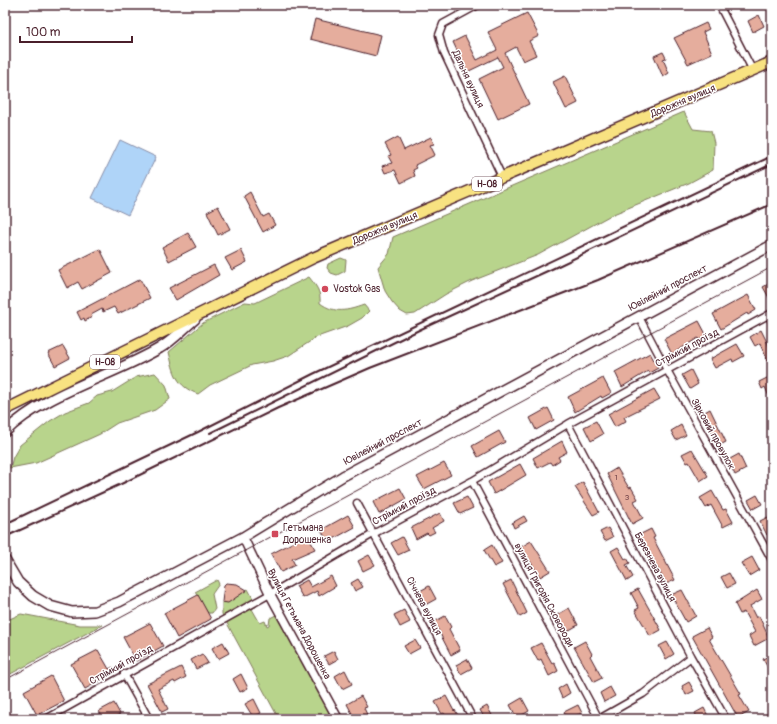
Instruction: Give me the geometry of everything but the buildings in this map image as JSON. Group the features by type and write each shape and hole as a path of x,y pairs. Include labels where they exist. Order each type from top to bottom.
{"main road":[{"name":"Дорожня вулиця","path":"5,410 313,258 772,62"},
{"name":"Ювілейний проспект","path":"7,565 18,582 33,596 50,606 72,612 96,610 119,602 243,537 343,476 442,424 558,358 639,317 772,245"},
{"path":"5,432 25,416 52,400 161,348 204,311"}],"street":[{"name":"Дальня вулиця","path":"478,5 443,24 439,35 444,53 502,177"},
{"path":"719,5 753,71"},
{"path":"770,314 772,322"},
{"name":"Стрімкий проїзд","path":"46,719 124,674 270,594 373,534 472,481 568,424 770,314"},
{"name":"Зірковий провулок","path":"639,317 772,560"},
{"name":"Березнева вулиця","path":"568,424 691,657 726,719"},
{"name":"вулиця Григорія Сковороди","path":"472,481 599,719"},
{"name":"Січнева вулиця","path":"357,503 474,719"},
{"name":"Вулиця Гетьмана Дорошенка","path":"243,537 270,594 338,719"},
{"path":"599,719 643,694 691,657"},
{"path":"124,674 149,719"}],"green space":[{"path":"684,112 693,129 711,131 714,143 713,170 689,183 611,215 538,255 472,281 446,294 415,314 407,315 400,311 385,291 378,267 389,254 393,237"},
{"path":"341,258 346,260 345,271 337,275 331,273 327,268 328,264"},
{"path":"309,277 319,292 320,303 336,310 347,310 364,305 369,311 362,318 348,326 317,337 288,356 273,361 252,365 210,385 198,394 180,383 169,352 203,323 245,302 255,303"},
{"path":"155,373 166,385 170,399 155,410 117,423 100,434 36,463 10,468 13,457 20,445 50,421 65,412 89,403 97,396 112,392 136,377"},
{"path":"217,580 219,584 212,594 215,609 212,613 208,613 195,592"},
{"path":"248,589 257,606 252,609 260,623 265,621 267,626 269,625 270,618 276,615 333,719 279,719 222,614 222,602 230,601"},
{"path":"21,614 80,625 102,625 5,677 5,621"}],"water":[{"path":"120,140 156,157 128,215 92,198"}],"tram line":[{"path":"5,680 772,267"}],"railway":[{"path":"5,524 198,432 313,374 772,156"},
{"path":"210,433 419,330 554,268 772,164"},
{"path":"5,537 119,485 278,408 370,368 598,280 772,204"}],"place":[{"name":"Vostok Gas","path":"325,289"},
{"name":"Гетьмана Дорошенка","path":"275,534"}]}
